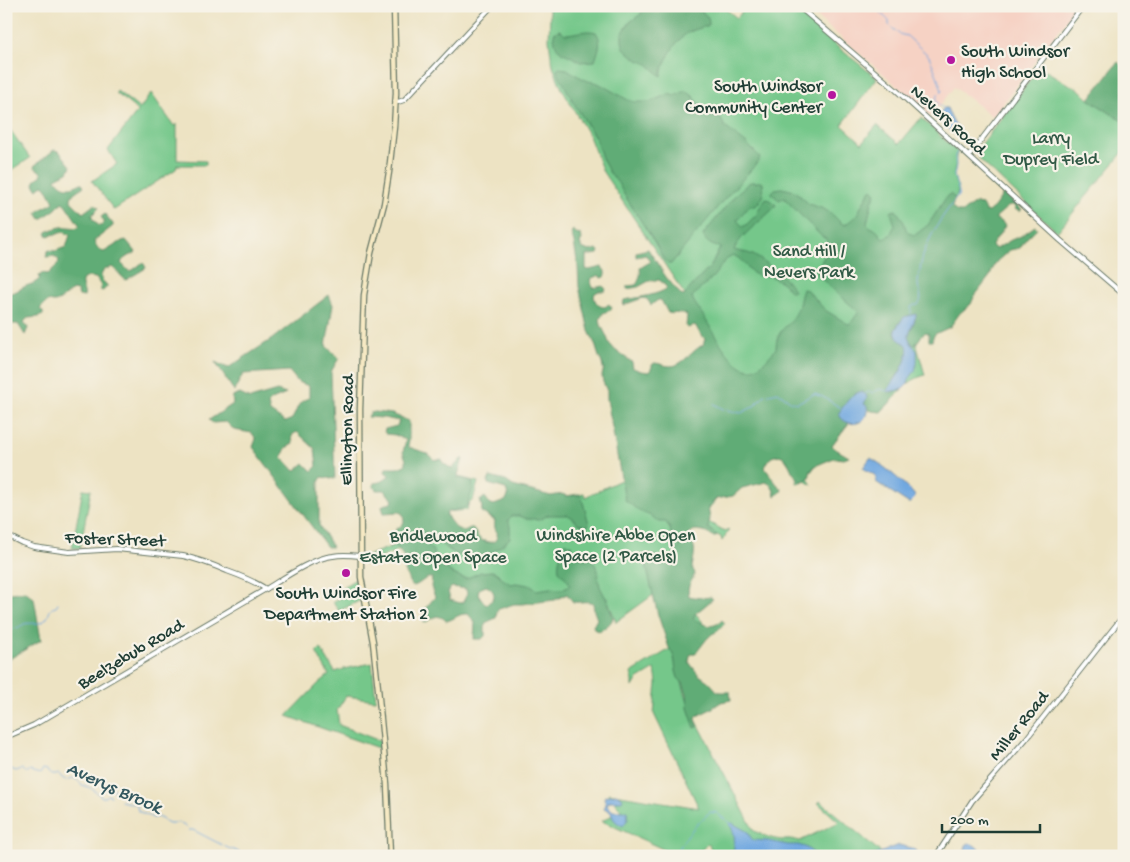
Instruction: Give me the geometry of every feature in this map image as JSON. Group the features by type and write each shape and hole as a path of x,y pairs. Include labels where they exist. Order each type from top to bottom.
{"main road":[{"name":"Ellington Road","path":"390,856 388,784 373,642 361,577 360,393 364,295 371,253 384,204 393,142 396,101 394,6"}],"street":[{"path":"396,101 406,97 492,6"},
{"name":"Nevers Road","path":"798,6 896,90 1060,240 1124,294"},
{"path":"969,156 1082,6"},
{"name":"Foster Street","path":"6,535 34,547 69,552 117,549 188,557 248,579 266,589"},
{"path":"266,589 323,558 341,555 360,556"},
{"name":"Beelzebub Road","path":"6,738 34,725 266,589"},
{"name":"Miller Road","path":"936,856 972,801 1026,739 1124,614"}],"shaded area":[{"name":"South Windsor High School","path":"804,6 1077,6 993,117 954,87 931,117"}],"green space":[{"name":"Sand Hill / Nevers Park","path":"548,6 722,6 737,18 746,6 791,6 877,78 842,125 862,143 877,125 899,144 921,118 958,152 954,174 958,192 949,206 964,217 915,339 925,375 903,388 886,407 868,398 807,477 812,485 805,481 797,483 798,478 769,435 701,518 725,531 729,530 722,541 721,537 696,524 653,595 616,622 607,598 554,590 509,604 492,571 464,578 447,569 420,579 403,548 364,565 364,557 409,540 452,475 478,482 473,500 468,505 467,510 446,512 454,533 496,544 500,524 481,512 480,500 506,511 525,497 566,496 584,493 585,497 627,477 598,345 636,400 712,350 679,300 685,295 603,172 589,136 562,89 551,56"},
{"path":"644,6 695,6 708,17 708,26 688,33 677,42 664,66 661,76 648,64 638,60 629,53 624,48 622,41 622,34 630,22 641,14"},
{"path":"559,30 565,34 588,31 596,32 600,43 595,61 580,62 562,52 556,46 554,33"},
{"path":"1118,62 1124,67 1124,122 1089,99"},
{"name":"Larry Duprey Field","path":"1040,67 1079,89 1089,99 1124,122 1124,151 1057,232 981,161 978,156 978,149"},
{"path":"558,68 567,69 588,81 598,83 635,102 649,102 669,94 674,96 686,91 693,96 711,117 721,119 725,127 760,157 758,162 721,203 671,264 664,260 618,183 609,172 596,139 575,105 557,71"},
{"path":"117,91 140,109 151,93 174,126 177,124 177,160 206,161 206,165 177,165 176,169 114,210 92,181 117,164 108,150 138,111 116,93"},
{"path":"6,124 30,158 6,174"},
{"path":"54,150 59,151 71,166 68,172 57,177 56,179 61,185 67,187 81,183 84,186 73,194 71,201 83,213 95,204 99,208 92,215 92,218 98,225 101,226 105,222 101,217 105,214 113,224 94,241 98,248 104,252 126,240 136,252 121,263 129,271 142,263 146,268 126,280 112,267 104,270 101,275 107,287 103,291 100,290 101,286 96,278 89,277 83,279 84,297 79,296 77,291 73,290 56,302 47,303 40,309 43,315 28,318 24,322 28,328 25,335 18,324 6,325 6,293 14,292 34,283 40,278 39,276 43,273 48,274 58,264 59,260 54,256 46,257 47,252 66,247 70,235 64,232 48,236 47,232 59,227 75,228 80,226 62,202 56,209 41,219 37,213 54,202 46,187 43,185 37,189 34,184 36,179 42,175 34,166"},
{"path":"750,182 763,183 763,197 756,206 749,206 737,220 742,226 745,226 757,214 766,198 776,205 742,238 734,250 751,254 763,261 782,277 794,291 792,292 782,282 772,277 756,275 741,260 732,255 692,297 723,348 730,357 745,368 756,368 774,351 780,332 793,318 797,310 803,289 807,290 825,310 848,324 851,323 858,313 857,310 816,274 824,257 827,240 784,198 779,200 772,194 775,189 782,188 795,191 809,204 824,209 845,225 856,216 872,189 876,193 867,223 883,238 890,235 895,225 892,211 896,210 903,220 907,231 915,235 928,225 950,194 955,198 952,207 957,212 963,212 975,203 982,205 985,211 988,212 1004,193 1021,209 1021,211 1016,210 1014,205 1010,205 996,217 1005,226 992,245 996,249 1021,236 1035,226 1037,228 1020,248 1010,250 997,261 990,276 971,304 960,313 950,327 935,334 932,341 929,341 929,334 926,332 913,345 908,337 915,320 915,314 905,317 900,321 894,331 899,339 907,345 907,356 887,391 892,392 901,389 901,391 881,412 869,410 864,404 866,395 862,392 858,392 848,399 845,421 849,423 832,445 849,457 844,459 834,458 815,466 811,470 809,478 801,482 782,456 771,457 765,468 782,489 781,492 775,496 771,485 766,482 742,488 733,496 716,499 708,507 710,519 708,528 717,535 714,537 695,530 689,535 687,540 691,542 694,548 692,568 695,573 688,592 689,596 711,597 713,599 695,614 693,619 711,626 722,620 725,623 706,640 696,653 690,655 689,662 698,674 717,691 730,692 731,700 721,702 697,716 698,727 695,728 688,708 687,694 683,683 678,678 674,656 669,648 658,615 646,563 642,555 671,558 680,544 672,538 666,522 657,521 639,511 625,500 607,391 602,376 604,367 589,331 579,287 578,267 571,233 573,230 581,235 580,243 582,248 589,251 597,249 599,251 598,254 586,256 586,269 602,267 605,271 605,277 601,278 599,275 590,279 593,288 603,286 606,289 605,291 595,293 594,296 597,304 605,307 609,304 612,308 603,313 600,319 609,343 615,350 632,362 633,368 641,371 649,372 654,363 674,366 703,345 705,339 696,326 686,327 687,315 668,313 661,300 651,305 647,299 643,298 623,305 624,300 653,294 667,288 659,280 649,281 638,287 627,289 627,286 636,285 640,276 640,268 650,262 646,255 636,257 636,252 648,249 666,277 682,296 685,295 710,267 720,248 710,244 703,235 736,194"},
{"path":"329,295 333,305 326,346 339,358 331,372 335,479 322,477 319,482 319,525 332,547 327,547 253,447 256,439 252,433 234,430 226,422 213,423 209,420 233,404 232,397 240,394 250,399 277,391 286,394 272,400 268,404 270,412 285,422 292,419 302,401 309,398 309,386 298,382 289,371 243,374 234,391 215,362 228,368 272,339","holes":["297,432 315,449 317,466 312,471 304,463 295,471 282,457 286,448 293,444 292,435"]},
{"path":"370,413 392,414 409,421 408,446 426,453 435,460 442,459 443,463 452,469 463,459 458,478 473,482 473,489 467,506 447,512 446,516 456,528 464,531 473,528 482,540 495,541 497,533 495,530 495,520 483,512 482,499 485,497 490,504 494,505 505,501 508,497 506,489 488,484 490,477 506,481 513,486 551,496 562,494 567,496 581,495 589,524 587,527 577,523 568,515 549,515 538,520 512,516 508,520 510,538 497,549 482,556 467,557 459,555 426,532 423,533 421,538 433,551 433,563 436,567 447,569 465,579 481,572 492,571 511,584 529,585 537,590 562,589 570,585 560,572 559,567 563,545 567,543 572,546 575,554 584,559 592,558 597,569 600,587 613,617 610,623 600,631 595,630 593,626 597,619 593,603 573,602 567,594 555,600 514,604 499,609 496,618 485,623 485,636 482,639 474,639 475,622 468,614 446,621 437,616 424,623 424,610 435,597 431,587 432,578 427,578 415,586 411,585 403,565 404,557 392,539 396,529 404,522 403,514 399,512 384,513 383,505 392,503 393,499 385,490 376,490 373,485 388,477 389,475 385,472 386,468 397,468 405,465 406,460 403,452 406,440 384,432 385,429 397,426 399,421 368,417","holes":["486,586 494,594 492,600 486,605 478,594 479,589","452,587 466,589 467,594 463,602 450,600 448,591"]},
{"path":"83,489 91,490 80,548 72,548"},
{"path":"356,579 361,600 339,611 333,602 344,596 339,589"},
{"path":"25,591 34,598 41,640 6,661 6,592"},
{"path":"684,600 707,627 671,649 690,708 754,831 776,839 800,841 839,822 818,803 820,801 885,856 715,856 708,843 696,856 678,856 602,821 621,810 608,793 699,808 654,714 657,683 655,669 637,680 633,687 631,673 670,649"},
{"path":"321,649 335,672 372,663 376,700 346,696 337,710 339,725 380,741 381,749 287,716 329,675 316,652"}],"water":[{"path":"944,108 947,108 964,139 958,138 938,120 938,116"},
{"path":"916,314 908,337 917,351 915,371 903,389 888,392 887,390 902,369 908,350 907,345 898,339 895,330 904,317"},
{"path":"862,392 867,397 864,404 867,406 867,413 861,422 845,422 839,413 848,399"},
{"path":"870,458 887,469 912,492 915,496 910,503 876,482 876,476 863,468"},
{"path":"616,794 623,798 622,801 609,801 607,805 613,811 627,811 628,819 623,826 615,821 611,812 604,808 606,803 605,796"},
{"path":"732,823 748,832 753,840 798,845 805,847 818,856 733,856 734,835 729,824"},
{"path":"969,843 980,851 982,856 964,856 966,845"},
{"path":"899,845 912,848 922,856 872,856"}],"waterway":[{"path":"874,6 889,21 889,25 899,34 907,36 929,56 942,91 937,96 936,101 944,109"},
{"path":"911,314 911,307 918,305 921,300 918,280 925,251 939,222 958,196 959,192 954,176 957,152"},
{"path":"865,394 880,389 887,391"},
{"path":"714,404 723,409 741,413 753,407 765,395 778,392 790,401 797,403 814,394 841,408"},
{"path":"6,632 24,624 44,621 51,609 56,607 58,603"},
{"name":"Averys Brook","path":"6,767 16,771 22,769 27,773 31,771 40,774 43,769 47,770 50,774 59,774 66,780 73,778 102,797 111,796"},
{"path":"100,786 112,787 115,790 114,792"},
{"name":"Averys Brook","path":"121,801 135,804 138,811 153,818 158,817 169,823 178,822 189,830 193,830 239,852"},
{"path":"676,856 686,837 710,812 718,813 732,824"}],"place":[{"name":"South Windsor High School","path":"951,60"},
{"name":"South Windsor Community Center","path":"832,95"},
{"name":"South Windsor Fire Department Station 2","path":"346,573"}],"park label":[{"name":"Windshire Abbe Open Space (2 Parcels)","path":"616,544"},
{"name":"Bridlewood Estates Open Space","path":"433,545"}]}
